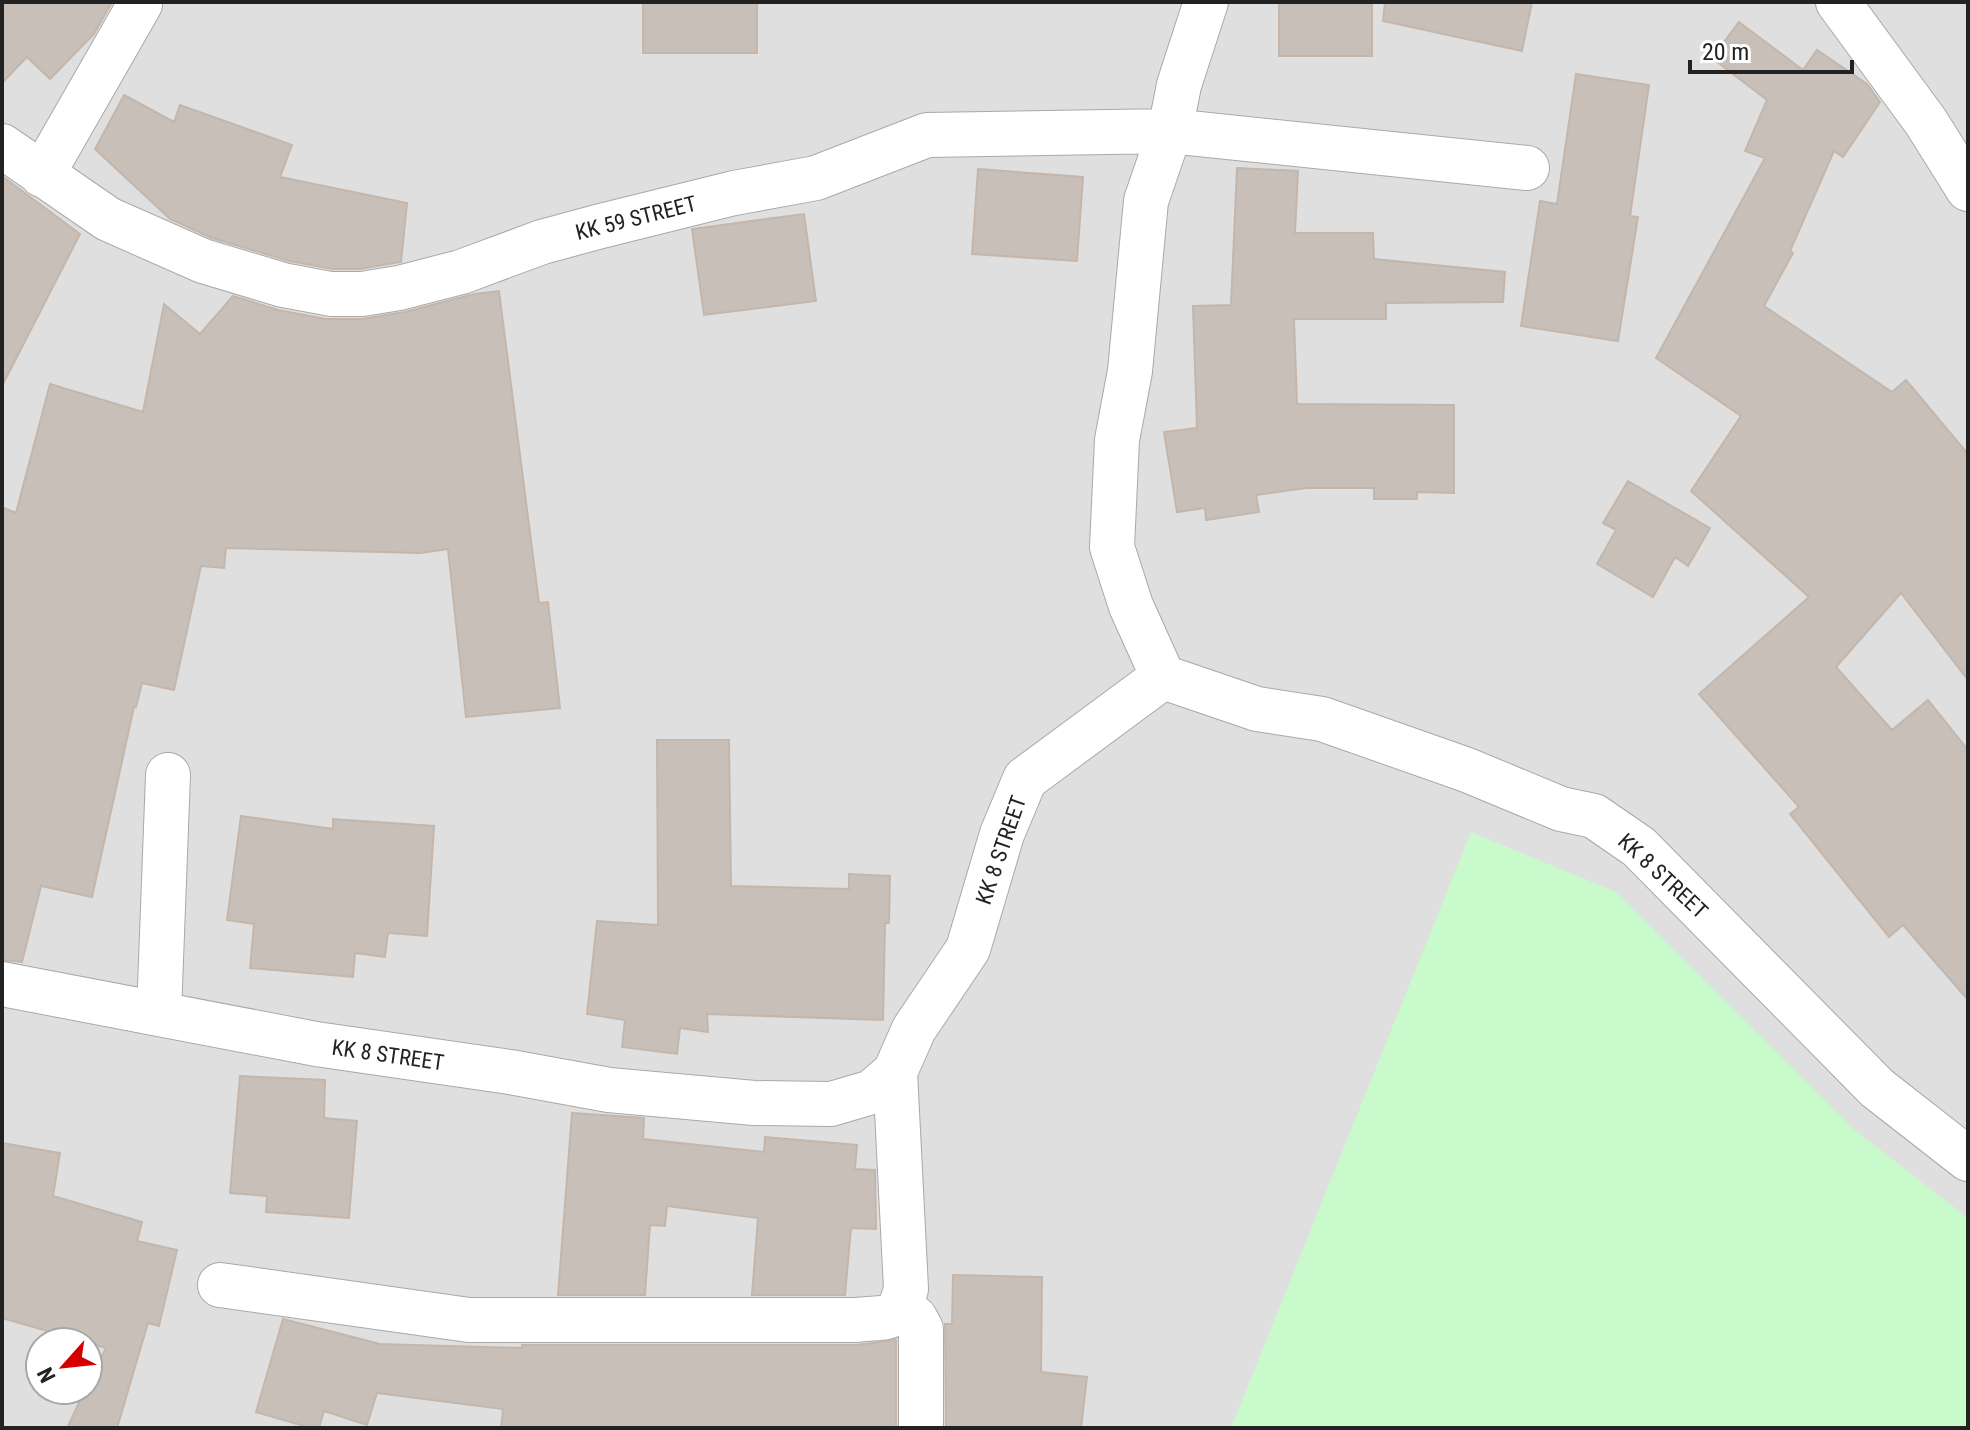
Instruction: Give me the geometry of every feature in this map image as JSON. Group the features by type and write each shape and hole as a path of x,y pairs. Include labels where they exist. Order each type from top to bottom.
{"street":[{"path":"1163,677 1131,606 1112,547 1117,440 1130,371 1146,201 1170,131 1179,85 1206,2"},
{"path":"1838,2 1926,122 1968,189"},
{"path":"42,175 140,4"},
{"name":"KK 59 STREET","path":"2,146 108,219 203,261 283,285 331,294 362,294 399,288 461,272 542,242 601,226 734,193 816,178 927,135 1170,131 1527,168"},
{"name":"KK 8 STREET","path":"2,984 316,1044 510,1072 609,1090 754,1103 831,1104 872,1092 895,1072 914,1029 968,949 1002,834 1025,779 1163,677 1257,709 1322,719 1467,770 1561,809 1594,816 1639,847 1877,1088 1968,1159"},
{"path":"159,1013 168,775"},
{"path":"220,1285 469,1320 856,1320 893,1316 901,1309 906,1289 895,1072"},
{"path":"901,1309 915,1318 921,1329 921,1428"}],"shaded area":[{"path":"2,2 1968,2 1968,1428 2,1428"}],"green space":[{"path":"1471,832 1616,892 1856,1131 1968,1218 1968,1428 1231,1428"}],"building":[{"path":"2,2 112,2 94,34 50,79 27,57 2,83"},
{"path":"643,2 757,2 757,53 643,53"},
{"path":"1279,2 1372,2 1372,56 1279,56"},
{"path":"1385,2 1532,2 1522,51 1383,21"},
{"path":"1739,22 1803,70 1817,50 1867,84 1880,102 1843,157 1834,151 1790,251 1793,253 1764,306 1892,392 1906,380 1968,454 1968,680 1901,593 1836,667 1892,730 1928,700 1968,750 1968,1000 1903,925 1889,937 1790,814 1799,807 1699,694 1809,597 1691,491 1741,416 1656,358 1765,158 1745,151 1767,100 1712,58"},
{"path":"1576,74 1649,85 1630,216 1638,217 1618,341 1521,326 1540,201 1557,204"},
{"path":"124,95 174,122 180,105 292,145 280,177 407,203 401,262 360,269 333,269 289,261 212,238 170,219 95,149"},
{"path":"1237,168 1298,171 1295,233 1373,233 1374,259 1505,272 1503,302 1386,303 1386,319 1294,319 1297,404 1454,405 1454,493 1417,492 1417,499 1374,499 1374,488 1306,488 1256,495 1259,512 1206,520 1205,508 1177,512 1164,432 1197,428 1193,306 1231,305"},
{"path":"978,169 1083,177 1077,261 972,254"},
{"path":"2,176 80,234 2,386"},
{"path":"804,214 816,301 704,315 692,229"},
{"path":"499,291 539,603 548,602 560,708 466,717 448,549 420,553 226,548 224,568 201,566 174,690 142,683 92,897 41,886 22,962 2,960 2,507 16,513 50,384 143,412 164,304 200,334 233,296 278,310 326,319 362,319"},
{"path":"1628,481 1710,528 1688,566 1675,557 1653,597 1597,564 1616,530 1603,523"},
{"path":"657,740 729,740 731,886 849,889 849,874 890,876 889,923 885,923 883,1020 707,1014 708,1032 680,1028 677,1054 622,1047 625,1020 587,1014 597,921 658,925"},
{"path":"241,816 333,829 333,819 434,826 427,936 388,933 385,957 355,953 353,977 250,968 254,924 227,920"},
{"path":"240,1076 325,1080 324,1118 357,1121 349,1218 266,1212 267,1196 230,1193"},
{"path":"572,1113 644,1118 643,1139 764,1152 765,1137 857,1145 855,1169 875,1170 876,1229 851,1228 845,1295 752,1295 758,1218 667,1206 665,1226 650,1225 645,1295 558,1295"},
{"path":"2,1143 60,1153 53,1196 142,1222 137,1241 177,1250 159,1326 148,1323 117,1428 67,1428 77,1406 104,1406 104,1326 30,1326 2,1318"},
{"path":"953,1275 1042,1277 1041,1372 1087,1377 1081,1428 946,1428 945,1324 952,1324"},
{"path":"283,1319 380,1344 522,1348 522,1345 856,1345 896,1340 896,1428 501,1428 503,1409 377,1393 367,1425 324,1411 319,1428 311,1428 256,1412"}]}
